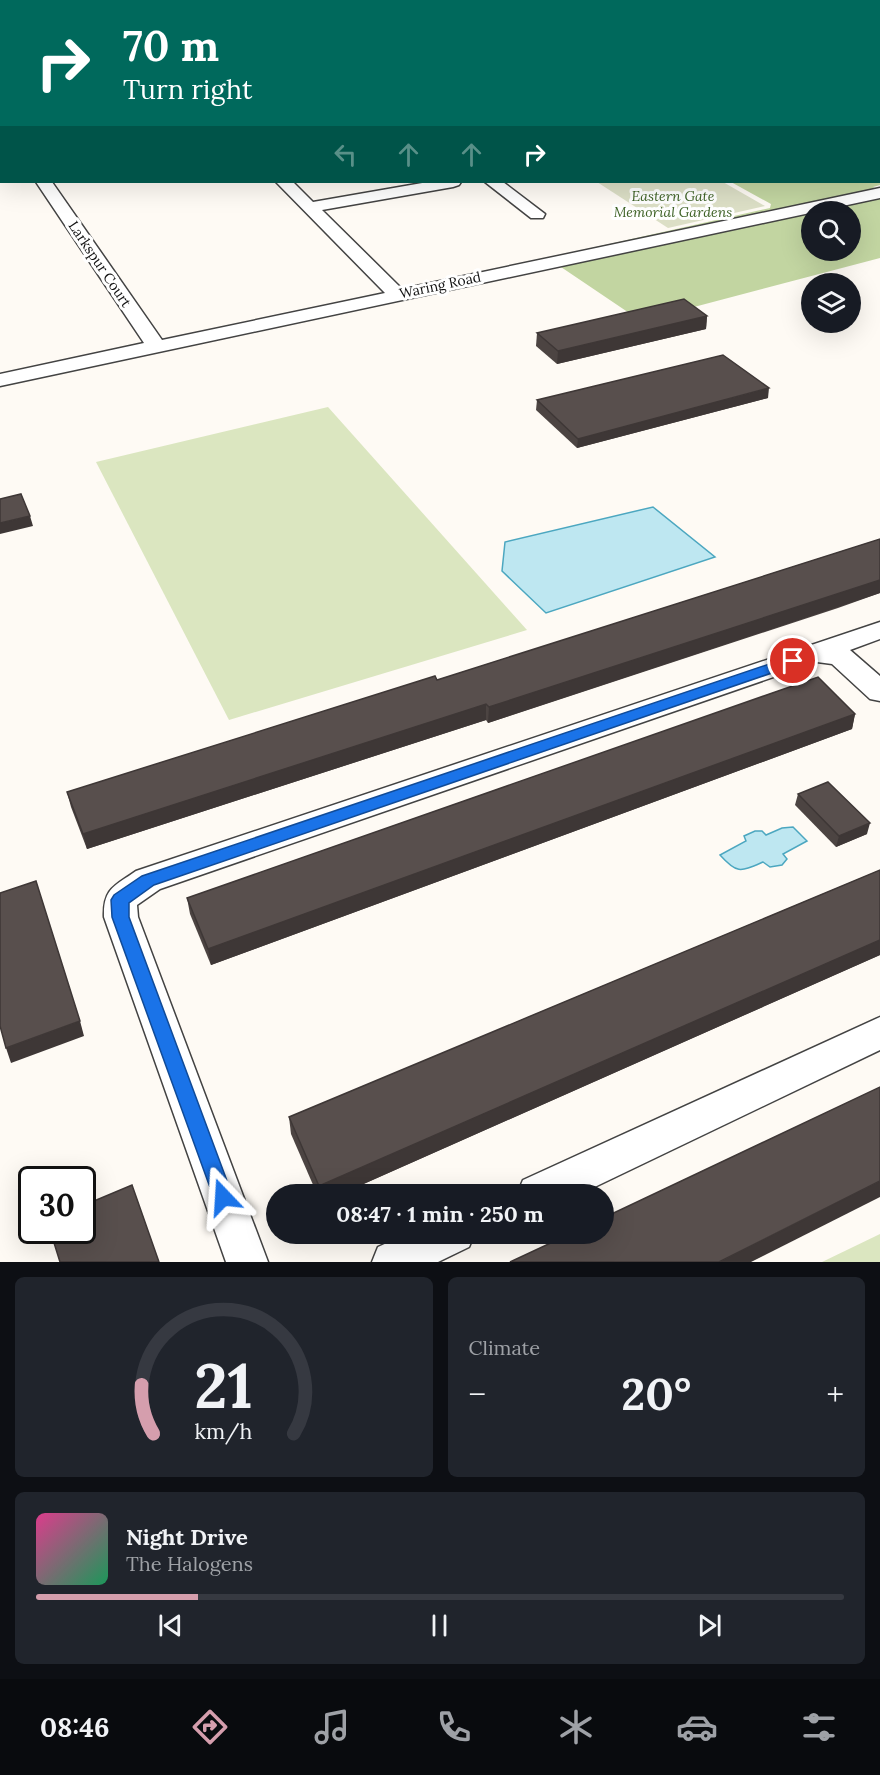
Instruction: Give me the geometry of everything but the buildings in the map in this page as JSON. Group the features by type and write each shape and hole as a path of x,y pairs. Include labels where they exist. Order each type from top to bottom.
{"street":[{"name":"Larkspur Court","path":"45,183 156,346"},
{"path":"285,183 397,294"},
{"path":"311,207 447,183"},
{"path":"494,183 537,214"},
{"name":"Waring Road","path":"0,380 880,193"},
{"path":"247,1262 121,917 120,900 148,880 880,630"},
{"path":"815,653 840,656 880,692"},
{"path":"558,1184 880,1033"},
{"path":"393,1262 431,1244"}],"green space":[{"name":"Eastern Gate Memorial Gardens","path":"599,183 725,183 765,206 668,228"},
{"path":"733,183 880,183 873,187 878,190 824,201 801,201 801,206 547,258 770,208 771,204"},
{"path":"880,197 880,258 823,273 801,273 801,279 641,321 558,265 801,214 801,261 861,261 861,201"},
{"path":"328,407 527,630 229,720 96,462"},
{"path":"880,1234 880,1262 822,1262"}],"water":[{"path":"653,507 715,557 546,613 502,571 505,542"},
{"path":"793,827 807,841 783,854 787,859 782,865 770,867 763,862 749,868 739,869 731,866 720,855 746,841 744,836 755,831 762,831 766,835 782,828"}],"route":[{"path":"223,1197 121,917 120,900 148,880 793,661"}]}
